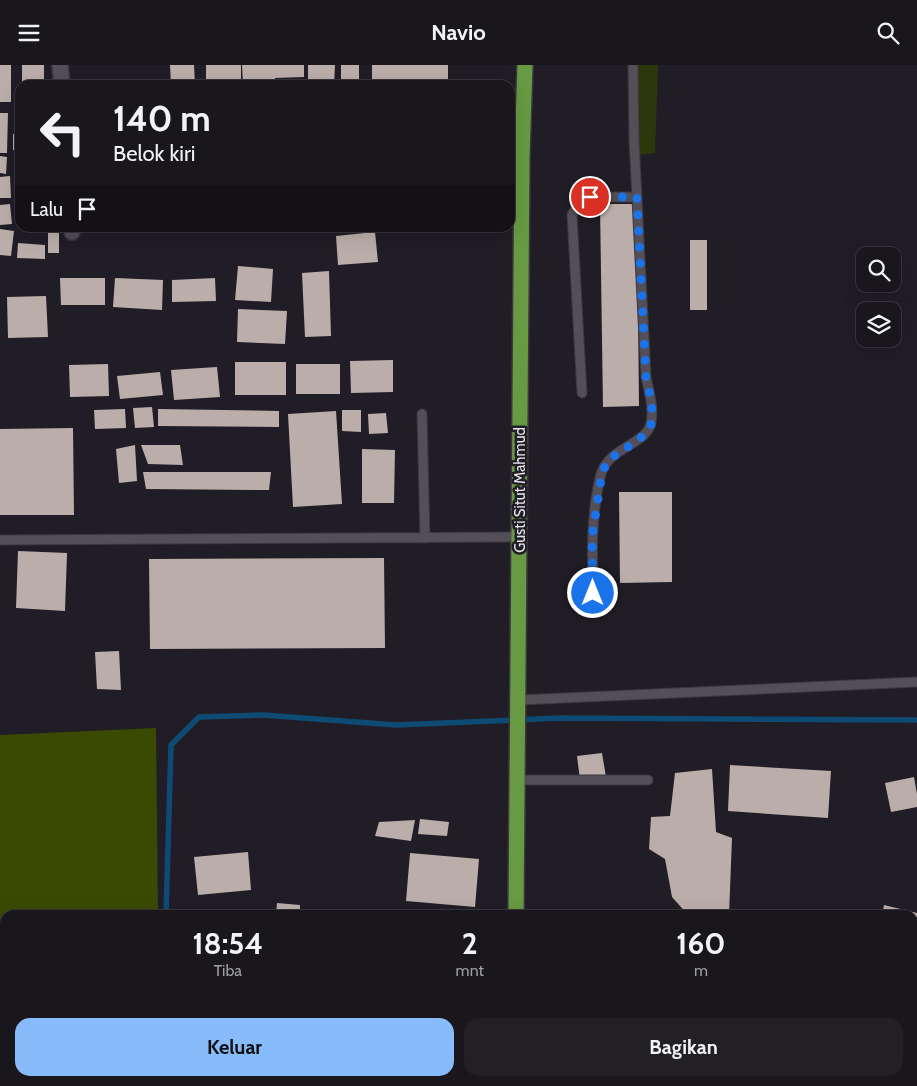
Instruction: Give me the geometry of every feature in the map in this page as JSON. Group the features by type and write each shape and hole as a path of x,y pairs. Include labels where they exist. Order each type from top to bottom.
{"highway":[{"name":"Gusti Situt Mahmud","path":"516,910 519,537 516,156 526,65"}],"street":[{"path":"60,65 62,80"}],"lane":[{"path":"593,593 592,537 602,473 608,460 640,439 651,425 652,405 646,377 637,197 633,65"},
{"path":"582,393 572,215 579,202 590,197 637,197"},
{"path":"422,413 425,538"},
{"path":"0,540 519,537"},
{"path":"518,700 917,683"},
{"path":"518,780 648,780"}],"green space":[{"path":"638,65 658,65 655,153 639,155"},
{"path":"156,728 158,910 0,910 0,735"}],"building":[{"path":"0,65 11,65 11,102 0,102"},
{"path":"22,65 44,65 44,80 22,80"},
{"path":"170,65 194,65 195,80 171,80"},
{"path":"206,65 241,65 241,80 206,80"},
{"path":"242,65 304,65 304,77 275,78 275,80 243,80"},
{"path":"308,65 335,65 334,80 308,80"},
{"path":"341,65 359,65 359,80 341,80"},
{"path":"372,65 448,65 448,80 372,80"},
{"path":"162,79 162,80 129,80"},
{"path":"0,113 8,113 7,153 0,153"},
{"path":"13,134 15,134 15,150 13,150"},
{"path":"0,156 7,157 6,174 0,173"},
{"path":"10,176 11,198 0,198 0,177"},
{"path":"10,204 12,224 0,225 0,205"},
{"path":"600,204 637,204 639,406 603,407"},
{"path":"0,229 14,231 11,256 0,255"},
{"path":"48,232 59,232 59,253 48,253"},
{"path":"375,232 378,262 338,265 336,236"},
{"path":"690,240 707,240 707,310 690,310"},
{"path":"18,243 45,245 45,259 17,258"},
{"path":"238,266 273,269 271,302 235,300"},
{"path":"329,271 331,336 305,337 302,273"},
{"path":"60,278 105,278 105,305 61,305"},
{"path":"115,278 163,280 162,310 113,307"},
{"path":"215,278 216,301 172,302 172,280"},
{"path":"46,296 48,337 8,338 7,297"},
{"path":"238,309 287,311 285,344 237,342"},
{"path":"393,360 393,392 351,393 350,361"},
{"path":"235,362 286,362 286,395 235,395"},
{"path":"108,364 109,396 70,397 69,365"},
{"path":"296,364 340,364 340,394 296,394"},
{"path":"217,367 220,397 174,400 171,370"},
{"path":"160,372 163,395 120,399 117,376"},
{"path":"152,407 154,427 135,428 133,408"},
{"path":"125,409 126,428 95,429 94,410"},
{"path":"158,409 279,411 279,427 158,426"},
{"path":"342,410 361,410 361,432 342,431"},
{"path":"336,411 342,504 293,507 288,414"},
{"path":"386,413 388,433 369,434 368,414"},
{"path":"73,428 74,515 0,515 0,429"},
{"path":"135,445 137,481 119,483 116,449"},
{"path":"141,445 180,445 183,465 148,464"},
{"path":"362,449 395,450 394,503 362,503"},
{"path":"143,472 271,472 269,490 146,489"},
{"path":"619,492 672,492 672,582 620,583"},
{"path":"18,551 67,553 65,611 16,608"},
{"path":"384,558 385,648 150,649 149,559"},
{"path":"119,651 121,690 97,689 95,652"},
{"path":"602,753 606,777 580,780 577,756"},
{"path":"730,765 831,771 828,818 728,811"},
{"path":"712,769 716,832 732,838 729,910 684,910 672,897 665,859 649,849 651,817 670,816 675,773"},
{"path":"914,777 917,807 891,812 885,783"},
{"path":"420,819 449,822 447,836 418,834"},
{"path":"415,820 411,841 375,836 379,822"},
{"path":"248,852 251,890 198,895 194,857"},
{"path":"410,853 479,859 475,907 406,901"},
{"path":"277,903 300,905 300,910 276,910"},
{"path":"884,905 905,910 883,910"}],"waterway":[{"path":"166,910 171,745 199,717 263,715 396,725 561,718 917,720"}],"route":[{"path":"590,197 637,197 646,377 652,405 651,425 640,439 608,460 602,473 592,537 593,593"}]}
